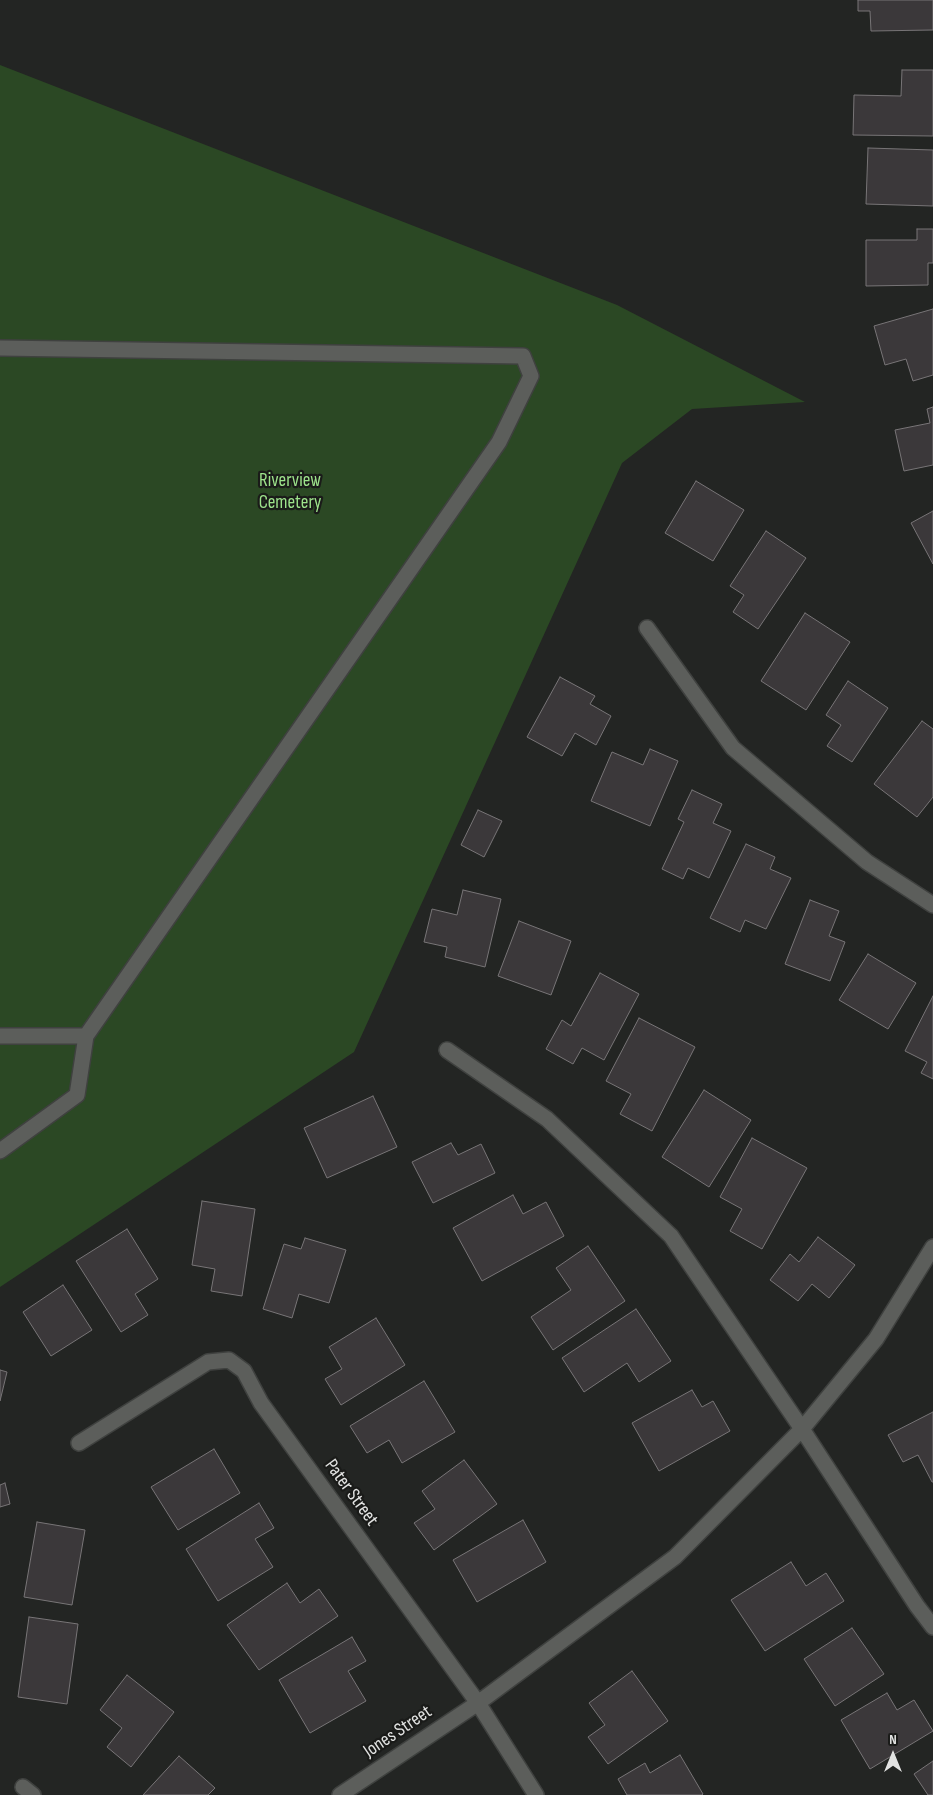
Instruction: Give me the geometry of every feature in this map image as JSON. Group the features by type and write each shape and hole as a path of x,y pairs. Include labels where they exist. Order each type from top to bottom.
{"street":[{"path":"0,348 523,356 530,376 499,442 86,1036 77,1096 0,1151"},
{"path":"647,628 733,748 867,862 933,905"},
{"path":"0,1036 86,1036"},
{"path":"447,1050 547,1119 671,1236 933,1627"},
{"name":"Jones Street","path":"340,1795 478,1702 675,1557 802,1429 876,1339 933,1247"},
{"name":"Pater Street","path":"79,1443 208,1362 229,1360 244,1371 261,1402 478,1702 536,1795"}],"green space":[{"name":"Riverview Cemetery","path":"0,65 617,305 805,402 692,409 622,463 354,1052 0,1287"}],"building":[{"path":"858,0 933,0 933,30 871,31 870,11 858,11"},
{"path":"902,70 933,70 933,136 853,135 854,95 901,96"},
{"path":"868,148 933,150 933,206 866,204"},
{"path":"917,229 933,229 933,263 928,263 928,285 866,286 866,240 917,240"},
{"path":"933,309 933,375 913,381 906,359 885,365 874,326"},
{"path":"933,407 933,465 904,471 895,430 930,423 927,409"},
{"path":"696,481 744,510 713,561 665,533"},
{"path":"933,511 933,564 911,523"},
{"path":"766,531 806,558 758,629 733,612 744,595 730,586"},
{"path":"805,613 850,642 806,710 761,681"},
{"path":"560,677 595,696 590,704 611,716 596,745 575,733 562,756 527,737"},
{"path":"848,681 888,708 852,762 827,746 841,725 826,715"},
{"path":"922,721 933,729 933,797 917,817 874,784"},
{"path":"650,749 678,761 650,826 591,801 612,752 643,765"},
{"path":"692,790 722,804 713,823 731,831 709,878 688,868 683,879 662,869 684,822 678,819"},
{"path":"478,810 502,821 484,857 461,845"},
{"path":"746,844 775,857 770,869 791,878 766,929 745,920 740,932 710,918"},
{"path":"463,890 501,899 485,967 445,957 447,947 424,942 432,909 457,915"},
{"path":"810,900 839,911 829,936 845,942 830,981 785,964"},
{"path":"519,921 571,941 551,995 498,976"},
{"path":"868,954 916,983 888,1029 839,1000"},
{"path":"600,973 639,994 604,1060 582,1048 573,1064 546,1049 562,1020 571,1026"},
{"path":"933,996 933,1079 921,1073 927,1062 905,1051"},
{"path":"639,1018 695,1047 652,1131 620,1114 631,1094 606,1081"},
{"path":"704,1090 751,1120 709,1187 662,1157"},
{"path":"373,1096 397,1147 327,1178 304,1128"},
{"path":"752,1138 807,1168 762,1249 730,1231 742,1209 720,1197"},
{"path":"451,1143 458,1155 481,1144 495,1173 433,1203 412,1162"},
{"path":"513,1195 523,1214 546,1202 564,1236 482,1281 453,1228"},
{"path":"202,1201 255,1209 242,1296 211,1291 215,1269 192,1265"},
{"path":"127,1229 158,1279 135,1294 148,1315 121,1332 76,1261"},
{"path":"818,1237 855,1265 829,1298 812,1284 798,1301 770,1280 790,1254 799,1262"},
{"path":"305,1238 346,1250 329,1303 299,1294 292,1318 263,1309 284,1244 301,1249"},
{"path":"588,1246 625,1301 553,1350 531,1317 571,1290 556,1268"},
{"path":"63,1285 92,1330 51,1356 23,1312"},
{"path":"636,1309 671,1361 639,1382 627,1363 584,1392 562,1358"},
{"path":"376,1318 405,1365 341,1405 325,1379 342,1369 329,1347"},
{"path":"0,1370 7,1372 0,1401"},
{"path":"424,1381 455,1432 402,1463 389,1440 367,1453 350,1426"},
{"path":"692,1390 702,1407 713,1401 730,1431 659,1471 632,1423"},
{"path":"933,1412 932,1482 918,1455 903,1462 888,1435"},
{"path":"214,1449 240,1493 178,1530 151,1487"},
{"path":"464,1460 497,1504 434,1550 414,1523 435,1509 422,1491"},
{"path":"5,1483 10,1504 0,1507 0,1485"},
{"path":"259,1503 274,1528 255,1539 273,1567 218,1601 186,1549"},
{"path":"523,1520 546,1562 477,1602 453,1560"},
{"path":"37,1522 85,1530 72,1605 24,1597"},
{"path":"791,1562 806,1586 826,1573 844,1601 765,1651 731,1600"},
{"path":"287,1583 300,1603 319,1589 338,1616 259,1670 227,1625"},
{"path":"29,1617 78,1624 67,1704 18,1697"},
{"path":"852,1628 884,1674 835,1706 804,1659"},
{"path":"352,1637 366,1661 348,1671 366,1701 310,1733 279,1680"},
{"path":"632,1671 668,1721 608,1764 588,1737 605,1725 589,1703"},
{"path":"127,1675 174,1712 131,1767 107,1747 122,1728 100,1710"},
{"path":"887,1693 897,1710 914,1700 933,1731 870,1769 841,1720"},
{"path":"680,1755 702,1795 627,1795 618,1779 645,1763 650,1773"},
{"path":"179,1756 215,1788 208,1795 143,1795"},
{"path":"933,1761 933,1795 928,1795 914,1774"}]}
